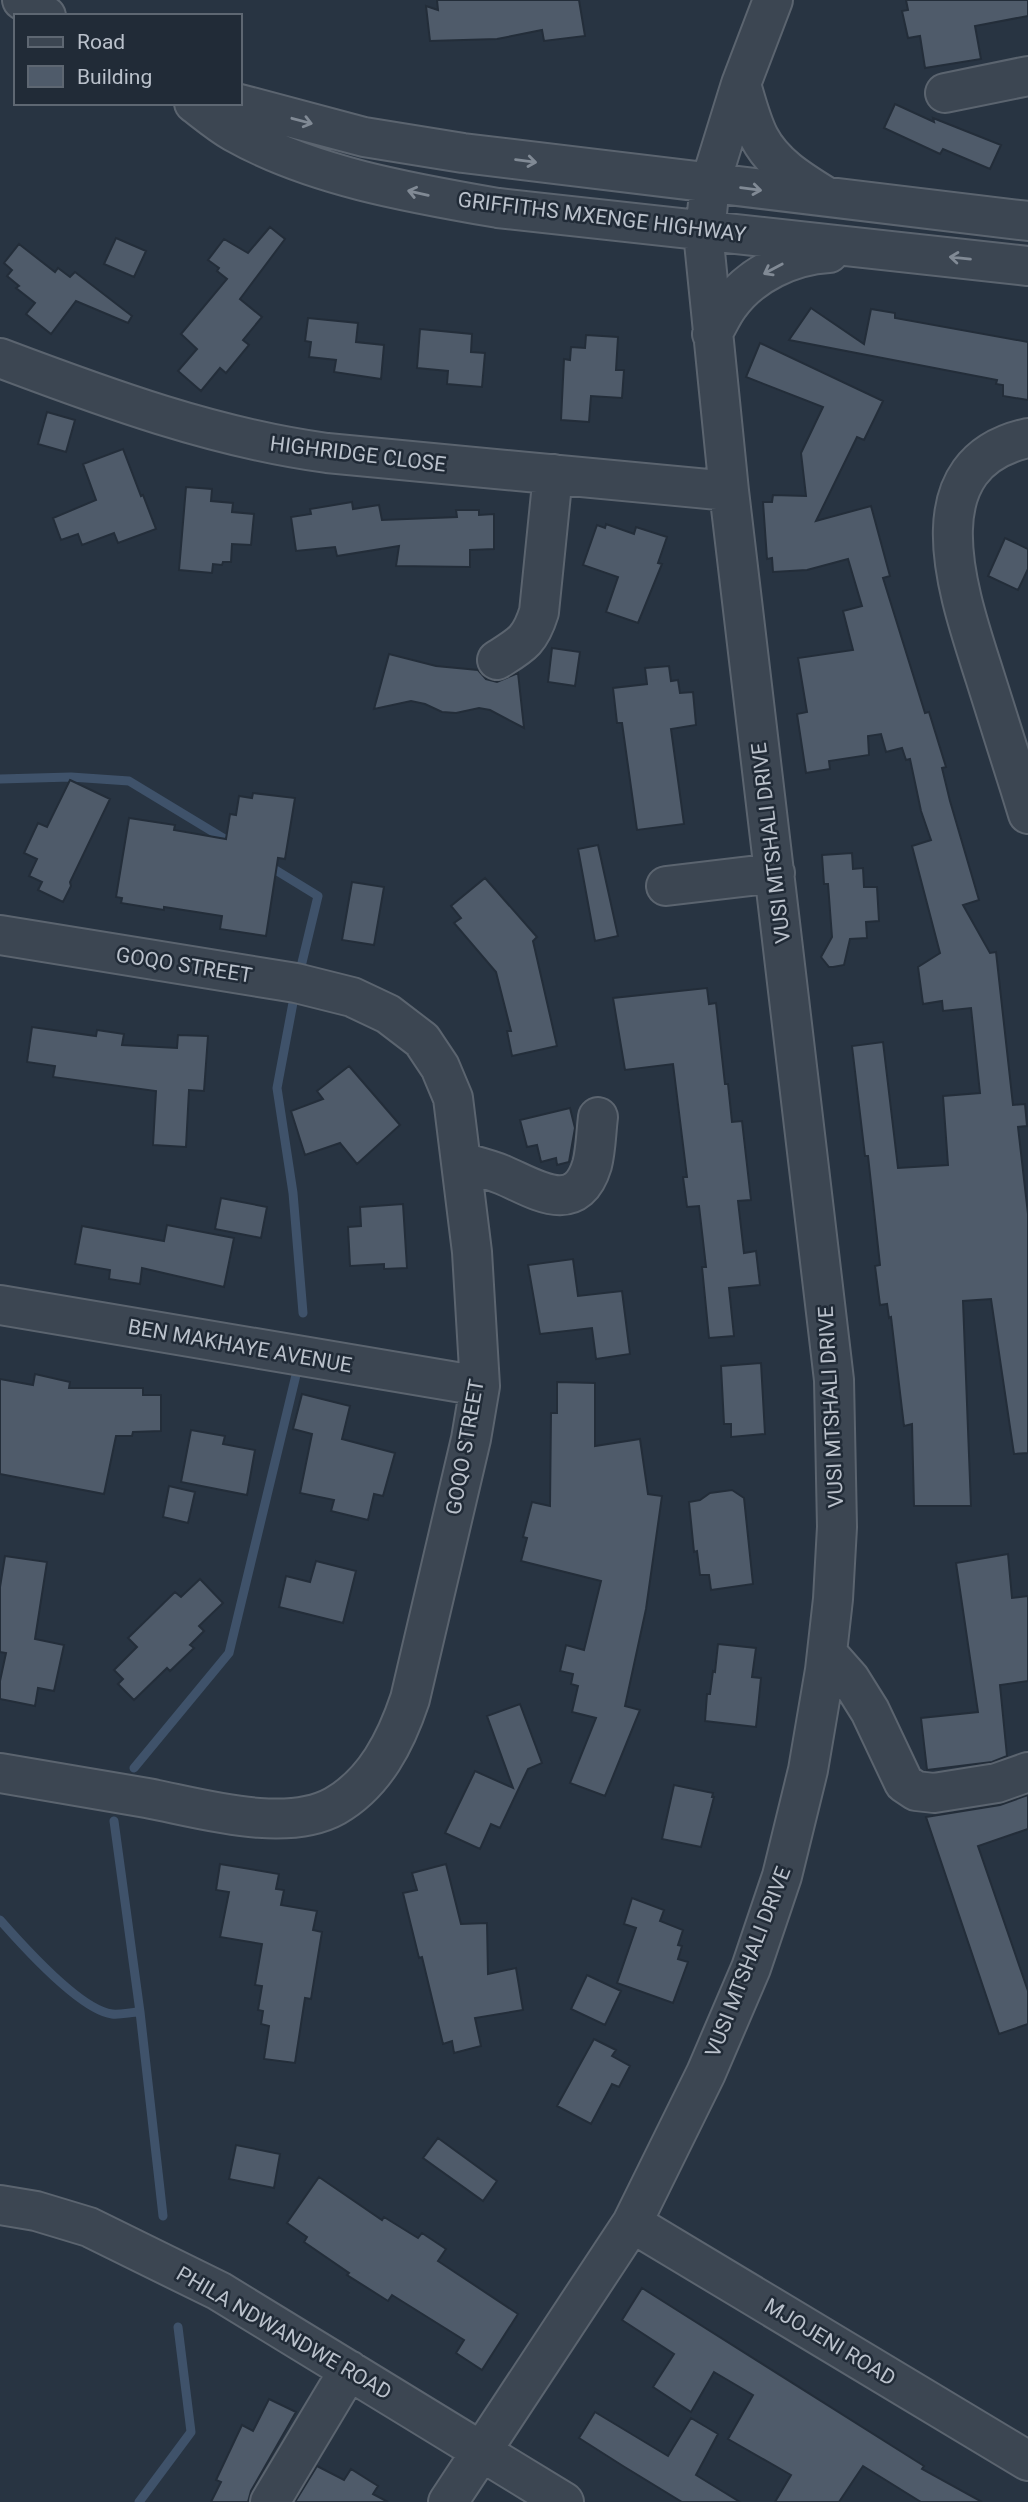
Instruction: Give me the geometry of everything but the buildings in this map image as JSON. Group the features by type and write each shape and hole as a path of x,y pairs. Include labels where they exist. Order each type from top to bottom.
{"street":[{"path":"22,0 43,14"},
{"name":"VUSI MTSHALI DRIVE","path":"448,2502 632,2222 706,2073 751,1968 782,1877 808,1770 827,1653 837,1527 834,1380 729,491 704,242 710,184 740,84 769,3"},
{"path":"945,93 1028,76"},
{"path":"740,84 759,136 772,155 789,173 828,198"},
{"name":"GRIFFITHS MXENGE HIGHWAY","path":"197,105 233,132 295,159 429,196 498,208 1028,266"},
{"path":"242,105 364,137 463,153 1028,221"},
{"path":"712,334 729,304 768,270 797,258 819,253 887,250"},
{"name":"HIGHRIDGE CLOSE","path":"0,358 138,406 239,438 275,446 729,491"},
{"path":"1028,438 1009,442 982,458 963,481 952,537 954,568 962,605 1028,814"},
{"path":"497,660 526,642 539,612 554,474"},
{"path":"666,886 775,873"},
{"name":"GOQO STREET","path":"0,934 296,983 352,997 388,1014 422,1040 440,1067 453,1098 476,1293 480,1386 465,1466 410,1699 400,1729 384,1758 363,1784 335,1806 288,1818 207,1810 0,1773"},
{"path":"461,1163 501,1174 544,1194 557,1197 568,1195 579,1186 591,1168 598,1116"},
{"name":"BEN MAKHAYE AVENUE","path":"0,1305 480,1386"},
{"path":"827,1653 850,1679 870,1711 904,1783 916,1791 934,1793 996,1783 1028,1772"},
{"name":"PHILA NDWANDWE ROAD","path":"0,2205 36,2211 89,2227 219,2291 481,2449 561,2501"},
{"name":"MJOJENI ROAD","path":"632,2222 1028,2461"},
{"path":"270,2502 349,2370"}],"waterway":[{"path":"0,779 71,777 129,781 233,844"},
{"path":"269,866 318,896 299,975"},
{"path":"295,992 277,1088 293,1193 303,1313"},
{"path":"134,1768 229,1653 296,1375"},
{"path":"114,1821 140,2012"},
{"path":"0,1920 52,1975 84,2001 112,2014 140,2012 163,2216"},
{"path":"139,2502 191,2432 178,2327"}]}
